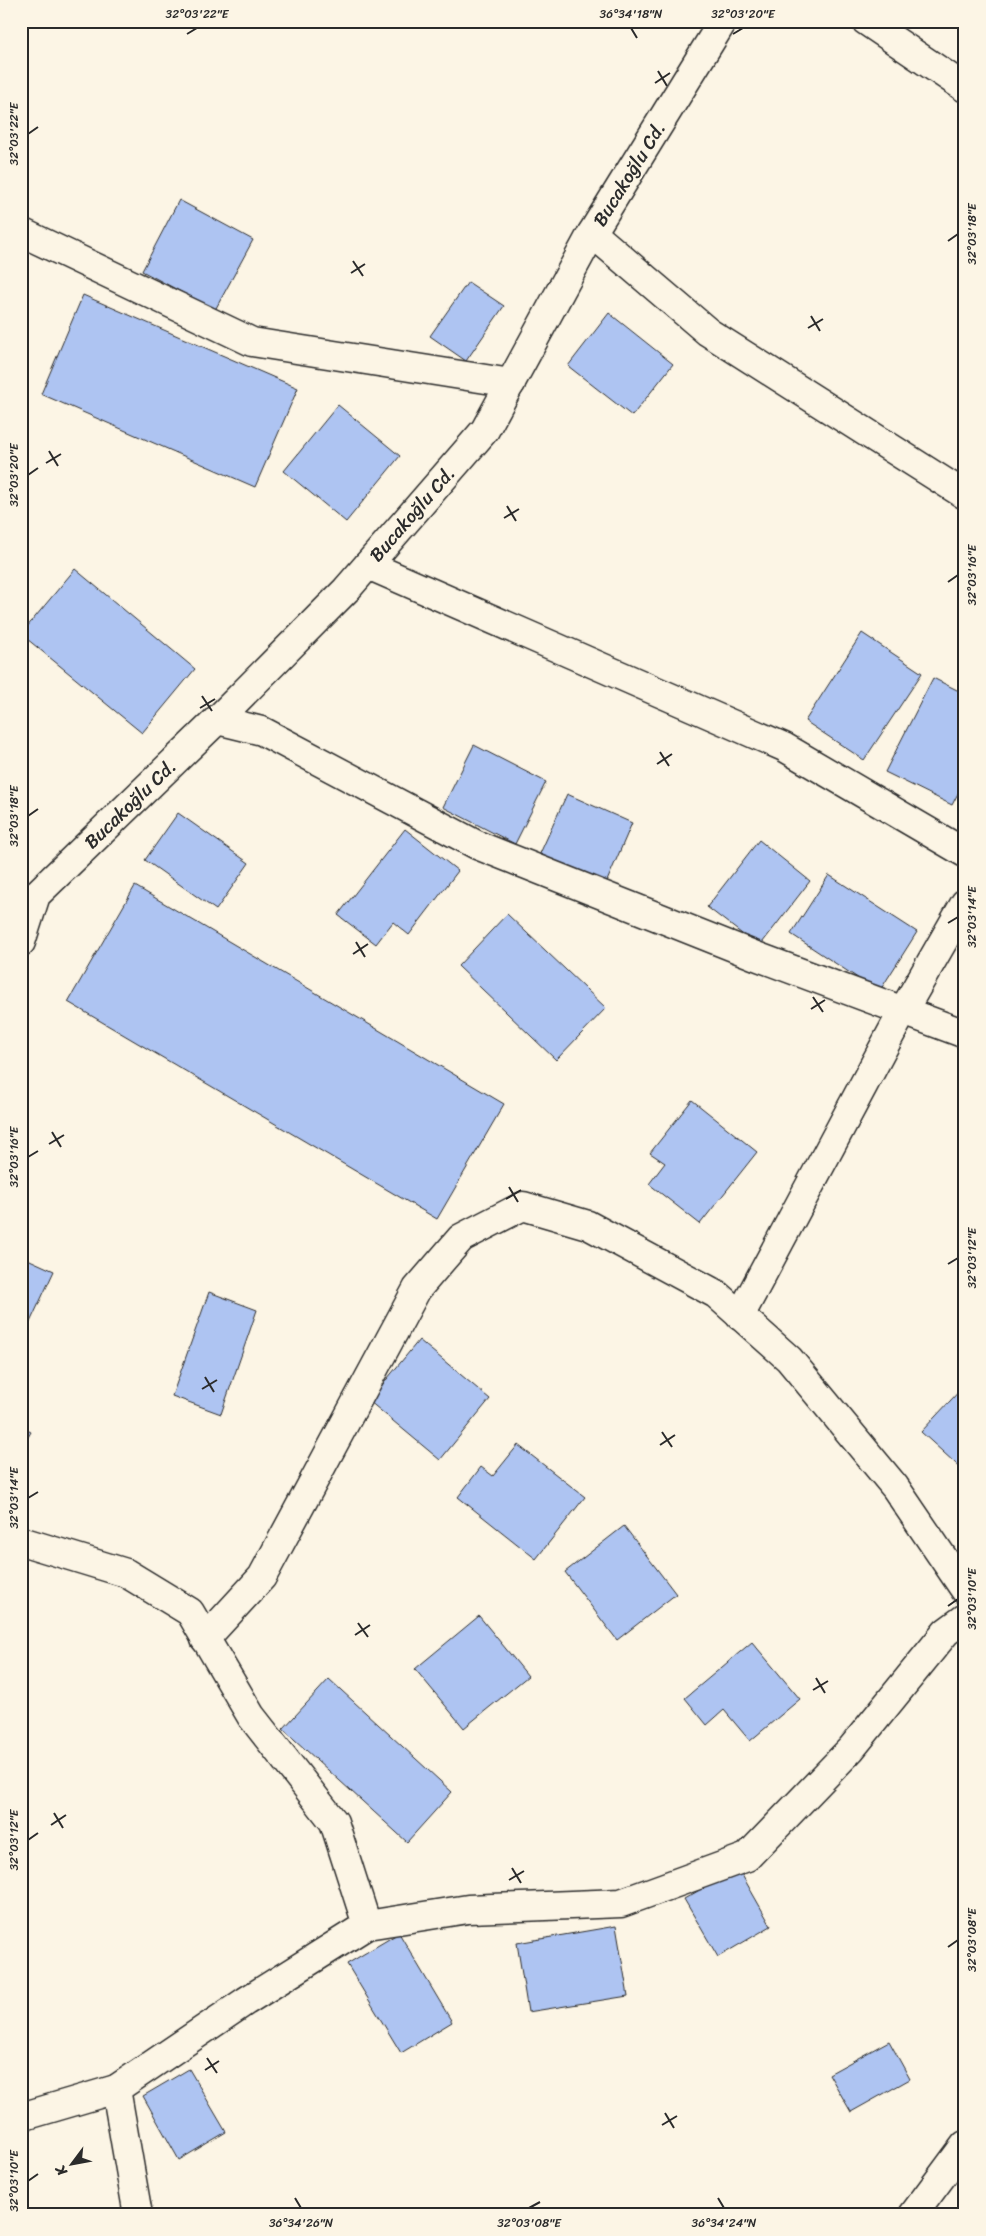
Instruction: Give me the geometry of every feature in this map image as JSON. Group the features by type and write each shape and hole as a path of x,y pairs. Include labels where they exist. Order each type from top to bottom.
{"street":[{"name":"Bucakoğlu Cd.","path":"21,942 36,896 217,720 368,565 485,430 592,233 723,21"},
{"path":"866,21 965,88"},
{"path":"21,232 252,342 511,383"},
{"path":"592,233 708,332 965,495"},
{"path":"368,565 784,747 965,853"},
{"path":"217,720 262,731 477,845 756,956 965,1034"},
{"path":"740,1316 903,1011 965,903"},
{"path":"205,1639 262,1577 417,1289 461,1238 523,1206 588,1225 716,1294 790,1359 889,1480 965,1590"},
{"path":"21,1541 126,1573 190,1612 251,1716 334,1822 367,1925"},
{"path":"21,2117 116,2088 246,2001 367,1925 468,1909 621,1903 746,1857 851,1748 946,1632 965,1618"},
{"path":"116,2088 138,2215"},
{"path":"913,2215 965,2145"}],"building":[{"path":"179,200 253,240 215,310 142,271"},
{"path":"468,282 504,306 466,361 430,336"},
{"path":"83,295 298,388 255,487 41,394"},
{"path":"609,313 673,364 632,416 568,366"},
{"path":"338,405 400,456 346,522 284,471"},
{"path":"75,569 195,669 142,733 21,634"},
{"path":"862,633 922,673 864,760 805,721"},
{"path":"933,678 965,694 965,780 952,805 885,772"},
{"path":"474,745 546,782 515,844 443,807"},
{"path":"567,794 632,823 604,888 538,858"},
{"path":"178,813 249,863 216,910 145,860"},
{"path":"405,829 458,871 409,935 393,922 376,944 338,915"},
{"path":"759,840 810,881 759,947 707,907"},
{"path":"829,875 917,932 879,992 791,934"},
{"path":"135,886 504,1104 437,1219 68,1002"},
{"path":"507,914 606,1008 556,1060 458,966"},
{"path":"692,1100 757,1152 700,1224 649,1184 665,1163 650,1153"},
{"path":"21,1256 54,1271 25,1333 21,1331"},
{"path":"209,1292 257,1310 221,1414 172,1396"},
{"path":"419,1340 490,1399 440,1460 369,1401"},
{"path":"965,1385 965,1472 921,1432"},
{"path":"21,1427 31,1432 21,1449"},
{"path":"518,1445 585,1497 536,1559 458,1497 481,1467 493,1476"},
{"path":"624,1526 676,1594 617,1640 565,1572"},
{"path":"479,1616 528,1676 464,1728 415,1669"},
{"path":"752,1642 800,1699 750,1741 724,1710 707,1725 685,1698"},
{"path":"329,1679 452,1792 407,1842 283,1729"},
{"path":"738,1868 771,1926 718,1957 684,1899"},
{"path":"616,1926 628,1996 528,2012 517,1943"},
{"path":"399,1933 452,2022 401,2053 347,1964"},
{"path":"889,2041 910,2079 851,2112 829,2074"},
{"path":"189,2069 226,2132 179,2160 143,2096"}]}
